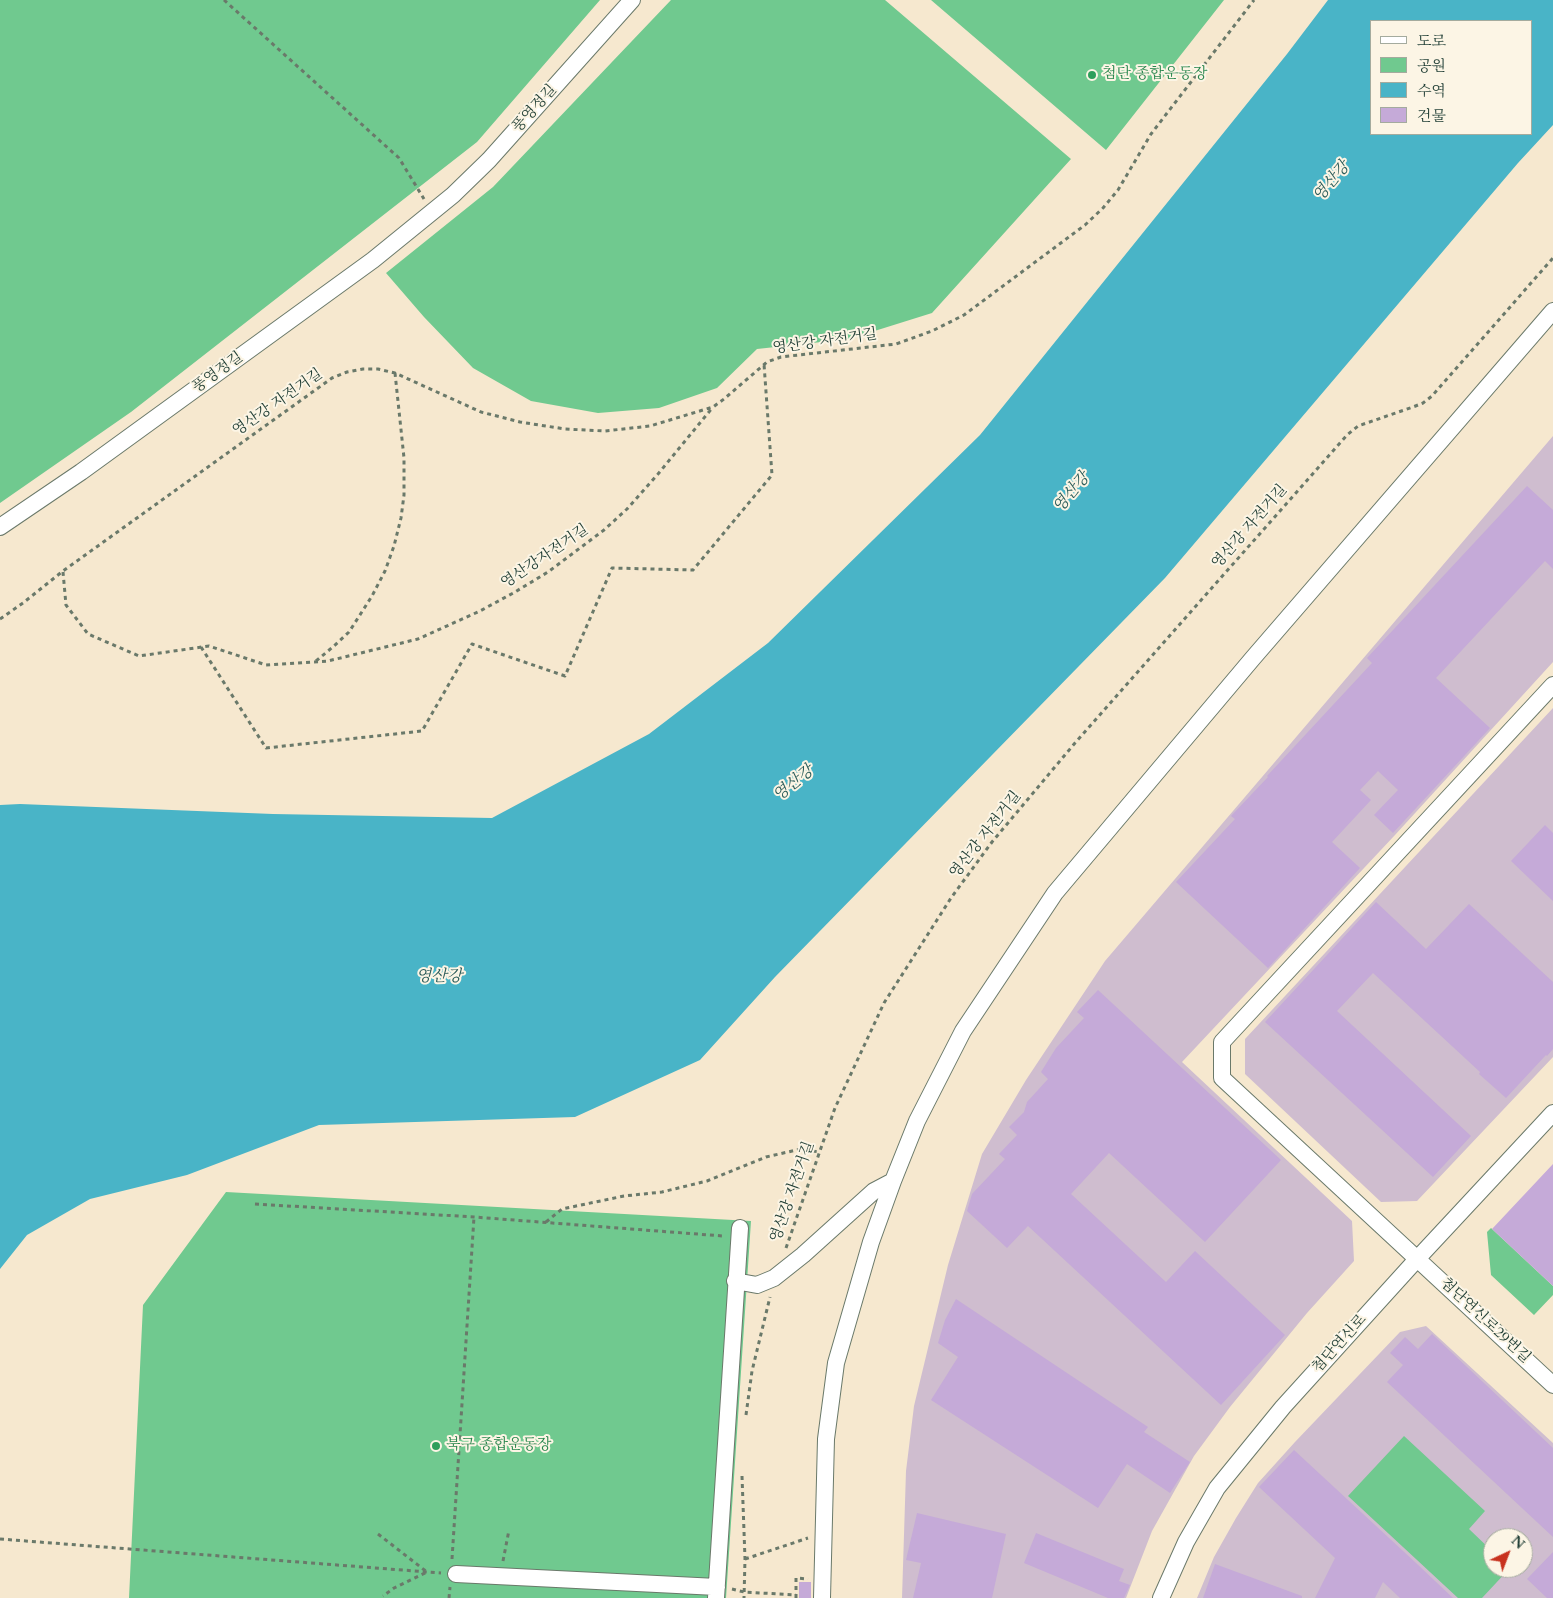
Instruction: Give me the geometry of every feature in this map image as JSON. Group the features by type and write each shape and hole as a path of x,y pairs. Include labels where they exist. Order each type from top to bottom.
{"street":[{"name":"풍영정길","path":"0,527 81,472 365,266 453,195 490,160 632,0"},
{"path":"822,1598 826,1438 836,1363 871,1242 893,1181 916,1121 963,1031 1055,893 1253,658 1553,311"},
{"name":"첨단연신로29번길","path":"1553,685 1222,1042 1222,1078 1553,1385"},
{"name":"첨단연신로","path":"1161,1598 1186,1542 1217,1488 1283,1407 1553,1113"},
{"path":"735,1281 758,1285 774,1278 803,1255 874,1190 893,1181"},
{"path":"454,1574 717,1592 739,1233"}],"path":[{"path":"224,0 399,158 432,212"},
{"name":"영산강 자전거길","path":"0,618 332,378 347,372 378,369 395,373 481,412 520,422 605,431 650,426 713,406 724,399 764,364 781,357 896,344 932,331 964,315 1084,225 1103,208 1118,190 1151,134 1254,0"},
{"name":"영산강 자전거길","path":"784,1254 842,1092 884,1004 951,898 992,842 1074,743 1347,435 1358,426 1423,403 1432,396 1553,258"},
{"path":"200,648 266,748 422,731 472,644 565,676 612,568 693,570 772,475 764,364"},
{"path":"315,662 349,632 372,596 385,571 402,518 404,468 395,373"},
{"name":"영산강자전거길","path":"63,571 66,605 88,634 139,656 209,646 266,665 328,662 418,639 480,611 548,572 604,530 627,509 713,406"},
{"path":"546,1223 562,1208 624,1196 662,1192 707,1181 766,1157 801,1149 819,1152"},
{"path":"255,1204 546,1223 739,1233"},
{"path":"449,1598 454,1574 474,1218"},
{"path":"745,1419 752,1371 774,1278"},
{"path":"741,1467 745,1559 744,1598"},
{"path":"745,1559 824,1532"},
{"path":"378,1534 427,1572"},
{"path":"0,1539 454,1574"},
{"path":"382,1596 427,1572"},
{"path":"744,1592 796,1595"}],"shaded area":[{"path":"1553,436 1553,662 1395,835 1182,1062 1352,1221 1354,1261 1307,1313 1230,1407 1194,1456 1152,1531 1126,1598 902,1598 906,1471 914,1406 948,1265 982,1154 1026,1080 1105,961"},
{"path":"1553,708 1553,1057 1417,1201 1381,1202 1245,1074 1245,1039"},
{"path":"1426,1326 1553,1443 1553,1598 1197,1598 1214,1557 1236,1518 1258,1483 1400,1332"}],"green space":[{"path":"0,0 600,0 477,142 131,412 0,503"},
{"path":"671,0 885,0 1071,159 932,313 849,339 757,349 717,388 659,408 598,413 531,401 473,368 424,317 386,273 493,187"},
{"name":"첨단 종합운동장","path":"931,0 1224,0 1106,150"},
{"name":"북구 종합운동장","path":"226,1192 751,1221 726,1598 129,1598 143,1305"},
{"path":"1491,1228 1553,1286 1553,1295 1534,1315 1491,1275 1487,1232"},
{"path":"1404,1436 1485,1511 1469,1529 1483,1542 1483,1578 1501,1578 1482,1598 1458,1598 1348,1496"}],"water":[{"name":"영산강","path":"1328,0 1553,0 1553,125 1518,163 1165,578 775,977 700,1060 575,1117 319,1125 187,1175 90,1199 27,1235 0,1269 0,805 20,804 273,814 492,818 649,734 768,643 980,435 1287,54"}],"building":[{"path":"1527,486 1553,510 1553,569 1545,561 1436,678 1490,728 1393,833 1374,815 1398,790 1378,771 1360,790 1371,800 1332,842 1360,868 1268,968 1176,882 1235,819 1231,816 1372,663 1367,658"},
{"path":"1545,825 1553,833 1553,901 1511,861"},
{"path":"1376,902 1426,949 1469,904 1553,982 1553,1049 1506,1098 1373,973 1337,1011 1471,1136 1433,1177 1265,1022"},
{"path":"1098,990 1281,1160 1205,1242 1109,1153 1071,1194 1166,1282 1195,1251 1285,1335 1221,1405 1028,1226 1007,1248 967,1211 972,1194 1005,1159 999,1154 1017,1135 1009,1127 1024,1112 1027,1102 1048,1079 1041,1072 1056,1048 1084,1018 1077,1012"},
{"path":"1553,1164 1553,1286 1492,1229"},
{"path":"956,1299 1148,1427 1144,1432 1190,1462 1170,1493 1127,1464 1098,1508 931,1400 958,1357 938,1343 945,1320"},
{"path":"1432,1334 1553,1448 1553,1537 1387,1382 1403,1365 1390,1353 1405,1337 1418,1349"},
{"path":"1294,1450 1453,1598 1400,1598 1383,1582 1375,1598 1315,1598 1335,1558 1259,1487"},
{"path":"917,1513 1006,1534 992,1598 913,1598 921,1563 906,1560"},
{"path":"1036,1533 1124,1569 1119,1581 1130,1585 1124,1598 1108,1598 1024,1563"},
{"path":"1553,1552 1553,1598 1547,1598 1527,1579 1533,1578 1533,1573"},
{"path":"1215,1564 1302,1596 1302,1598 1203,1598"},
{"path":"799,1582 811,1582 811,1598 799,1598"}],"place":[{"name":"첨단 종합운동장","path":"1092,75"},
{"name":"북구 종합운동장","path":"436,1446"}]}
